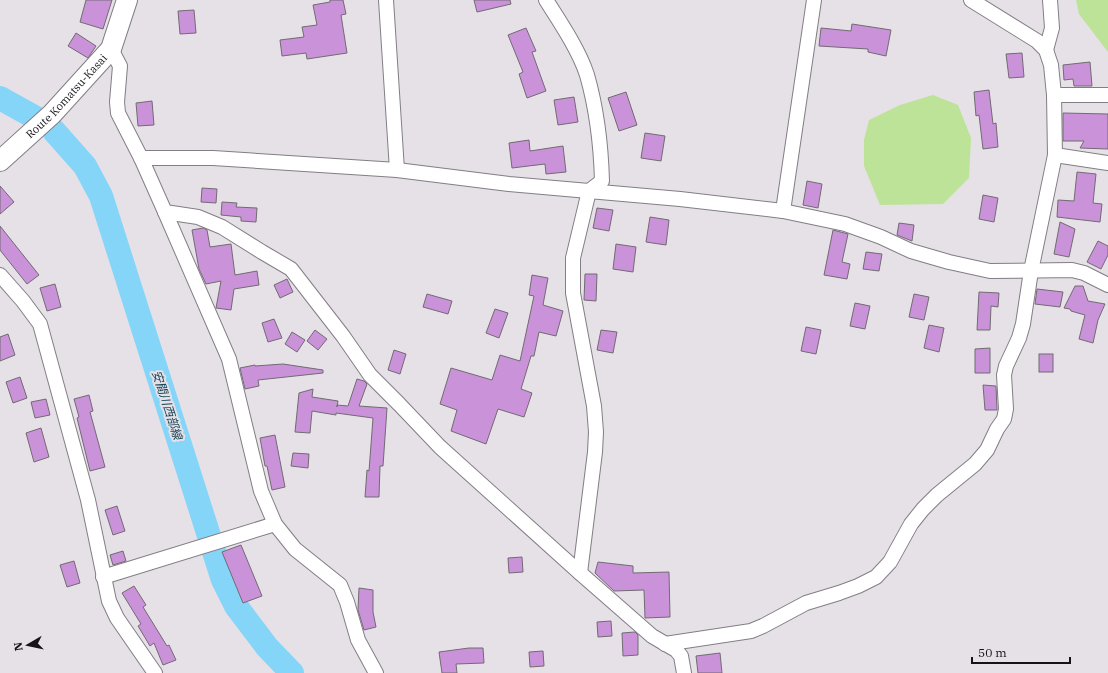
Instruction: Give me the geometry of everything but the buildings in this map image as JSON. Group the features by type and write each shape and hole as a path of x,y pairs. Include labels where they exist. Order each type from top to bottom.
{"main road":[{"name":"Route Komatsu-Kasai","path":"0,161 52,114 111,49 127,0"}],"street":[{"path":"386,0 397,170"},
{"path":"546,0 570,38 587,74 596,115 601,152 602,181 589,191 573,258 573,293 594,406 596,432 595,452 580,573"},
{"path":"783,211 814,0"},
{"path":"665,644 751,631 806,603 840,593 876,577 890,562 911,524 923,509 937,495 976,464 987,450 997,429 1004,420 1006,409 1004,375 1006,366 1019,338 1055,155 1054,95 1051,65 1046,50 1037,41 971,0"},
{"path":"1046,50 1052,28 1050,0"},
{"path":"111,49 120,66 117,102 118,113 141,158 229,359 261,491 275,524 295,549 340,584 358,640 376,673"},
{"path":"1054,95 1108,95"},
{"path":"1055,155 1108,163"},
{"path":"141,158 214,158 397,170 509,184 680,199 783,211 845,224 881,237 911,251 949,262 990,271 1072,270 1108,285"},
{"path":"164,212 198,217 222,227 291,269 343,336 370,375 394,400 440,447 580,573 652,636 676,650 681,656 684,673"},
{"path":"0,275 23,301 40,324 88,500 109,600 118,618 155,673"},
{"path":"103,577 275,524"}],"green space":[{"path":"1076,0 1108,0 1108,52 1079,14"},
{"path":"933,95 958,105 971,138 969,178 943,204 880,205 864,166 864,140 869,120 900,105"}],"waterway":[{"name":"安間川西部線","path":"0,98 36,118"},
{"name":"安間川西部線","path":"54,131 85,166 101,196 223,580 236,606 267,647 292,673"}]}
